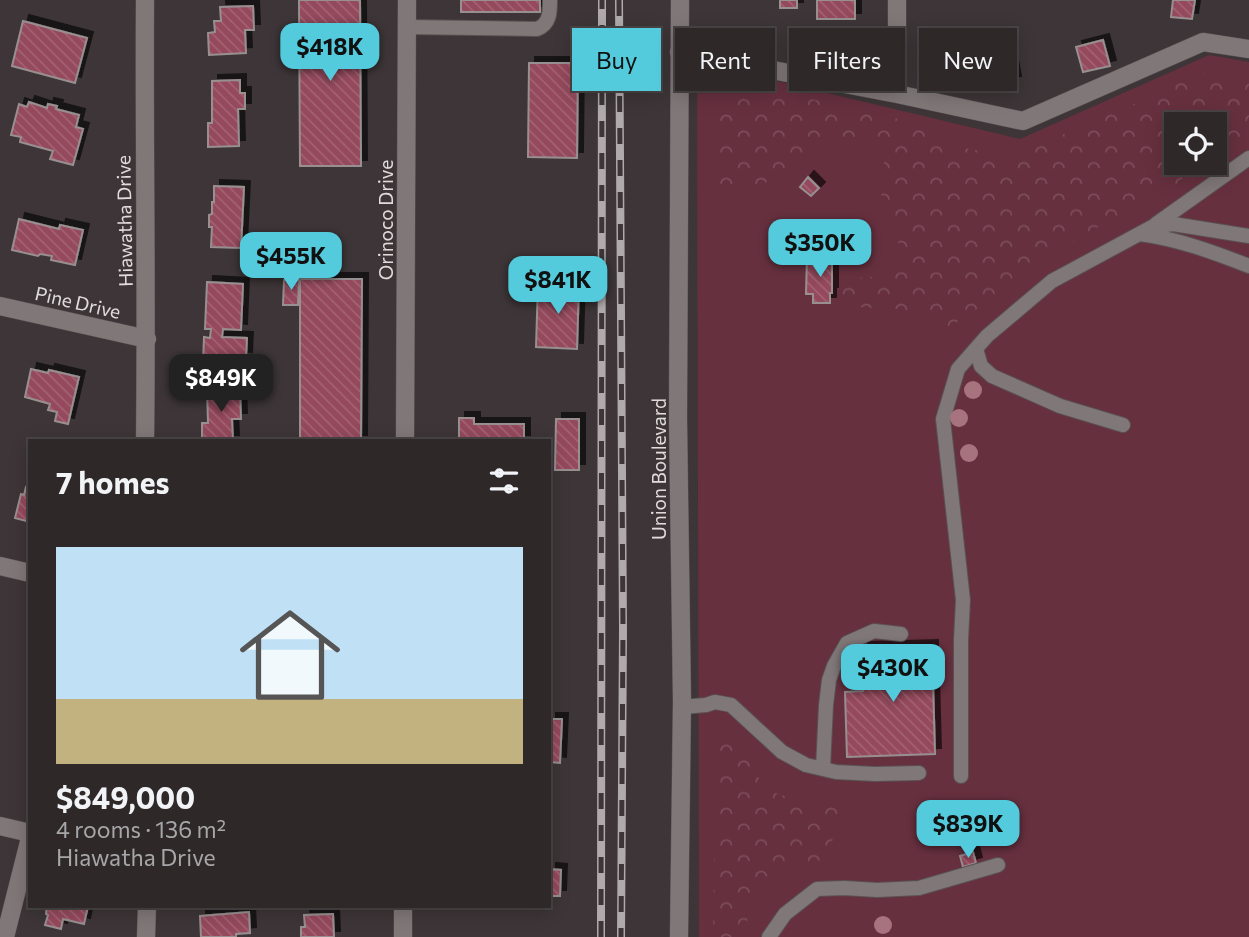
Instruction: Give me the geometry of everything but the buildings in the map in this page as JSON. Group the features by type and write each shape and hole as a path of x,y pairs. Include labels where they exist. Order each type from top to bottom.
{"street":[{"name":"Hiawatha Drive","path":"145,0 145,439"},
{"name":"Orinoco Drive","path":"405,439 407,0"},
{"name":"Union Boulevard","path":"679,28 680,0"},
{"path":"897,0 897,94"},
{"path":"775,70 1023,121 1203,42 1249,49"},
{"name":"Union Boulevard","path":"679,91 678,419 682,707 679,937"},
{"name":"Pine Drive","path":"0,306 147,339"},
{"path":"0,566 28,573"},
{"path":"0,827 28,835"},
{"path":"5,937 28,844"},
{"path":"146,937 147,908"},
{"path":"403,908 403,937"}],"lane":[{"path":"407,27 537,29 548,21 550,0"},
{"path":"961,776 963,600 943,419 958,369 987,336 1052,281 1145,231 1249,158"},
{"path":"1145,231 1173,224 1249,236"},
{"path":"1145,231 1213,251 1249,266"},
{"path":"976,349 981,366 992,376 1060,406 1123,425"},
{"path":"823,769 829,680 847,643 874,631 901,634"},
{"path":"682,707 715,702 731,705 782,752 806,765 836,772 919,773"},
{"path":"769,937 785,914 817,889 919,888 998,865"}],"green space":[{"path":"1209,55 1249,62 1249,937 699,937 697,91 775,91 775,81 789,84 789,91 819,91 1020,139"},
{"path":"1199,72 1249,83 1249,144 1227,153 1227,112 1164,112 1164,175 1186,175 1142,205 1056,252 1019,286 981,306 948,328 931,318 916,316 900,309 853,307 841,295 849,279 890,277 896,259 898,235 881,193 884,164 880,144 863,139 839,139 807,153 762,185 734,193 718,188 718,113 722,91 775,90 898,119 959,147 1002,155 1034,149 1086,123 1136,103 1170,81"},
{"path":"722,742 732,743 749,756 754,772 770,791 790,798 831,800 842,807 832,842 823,858 782,874 756,880 749,902 746,937 713,937 716,754"}],"railway":[{"path":"601,937 602,0"},
{"path":"619,0 623,630 621,937"}]}
